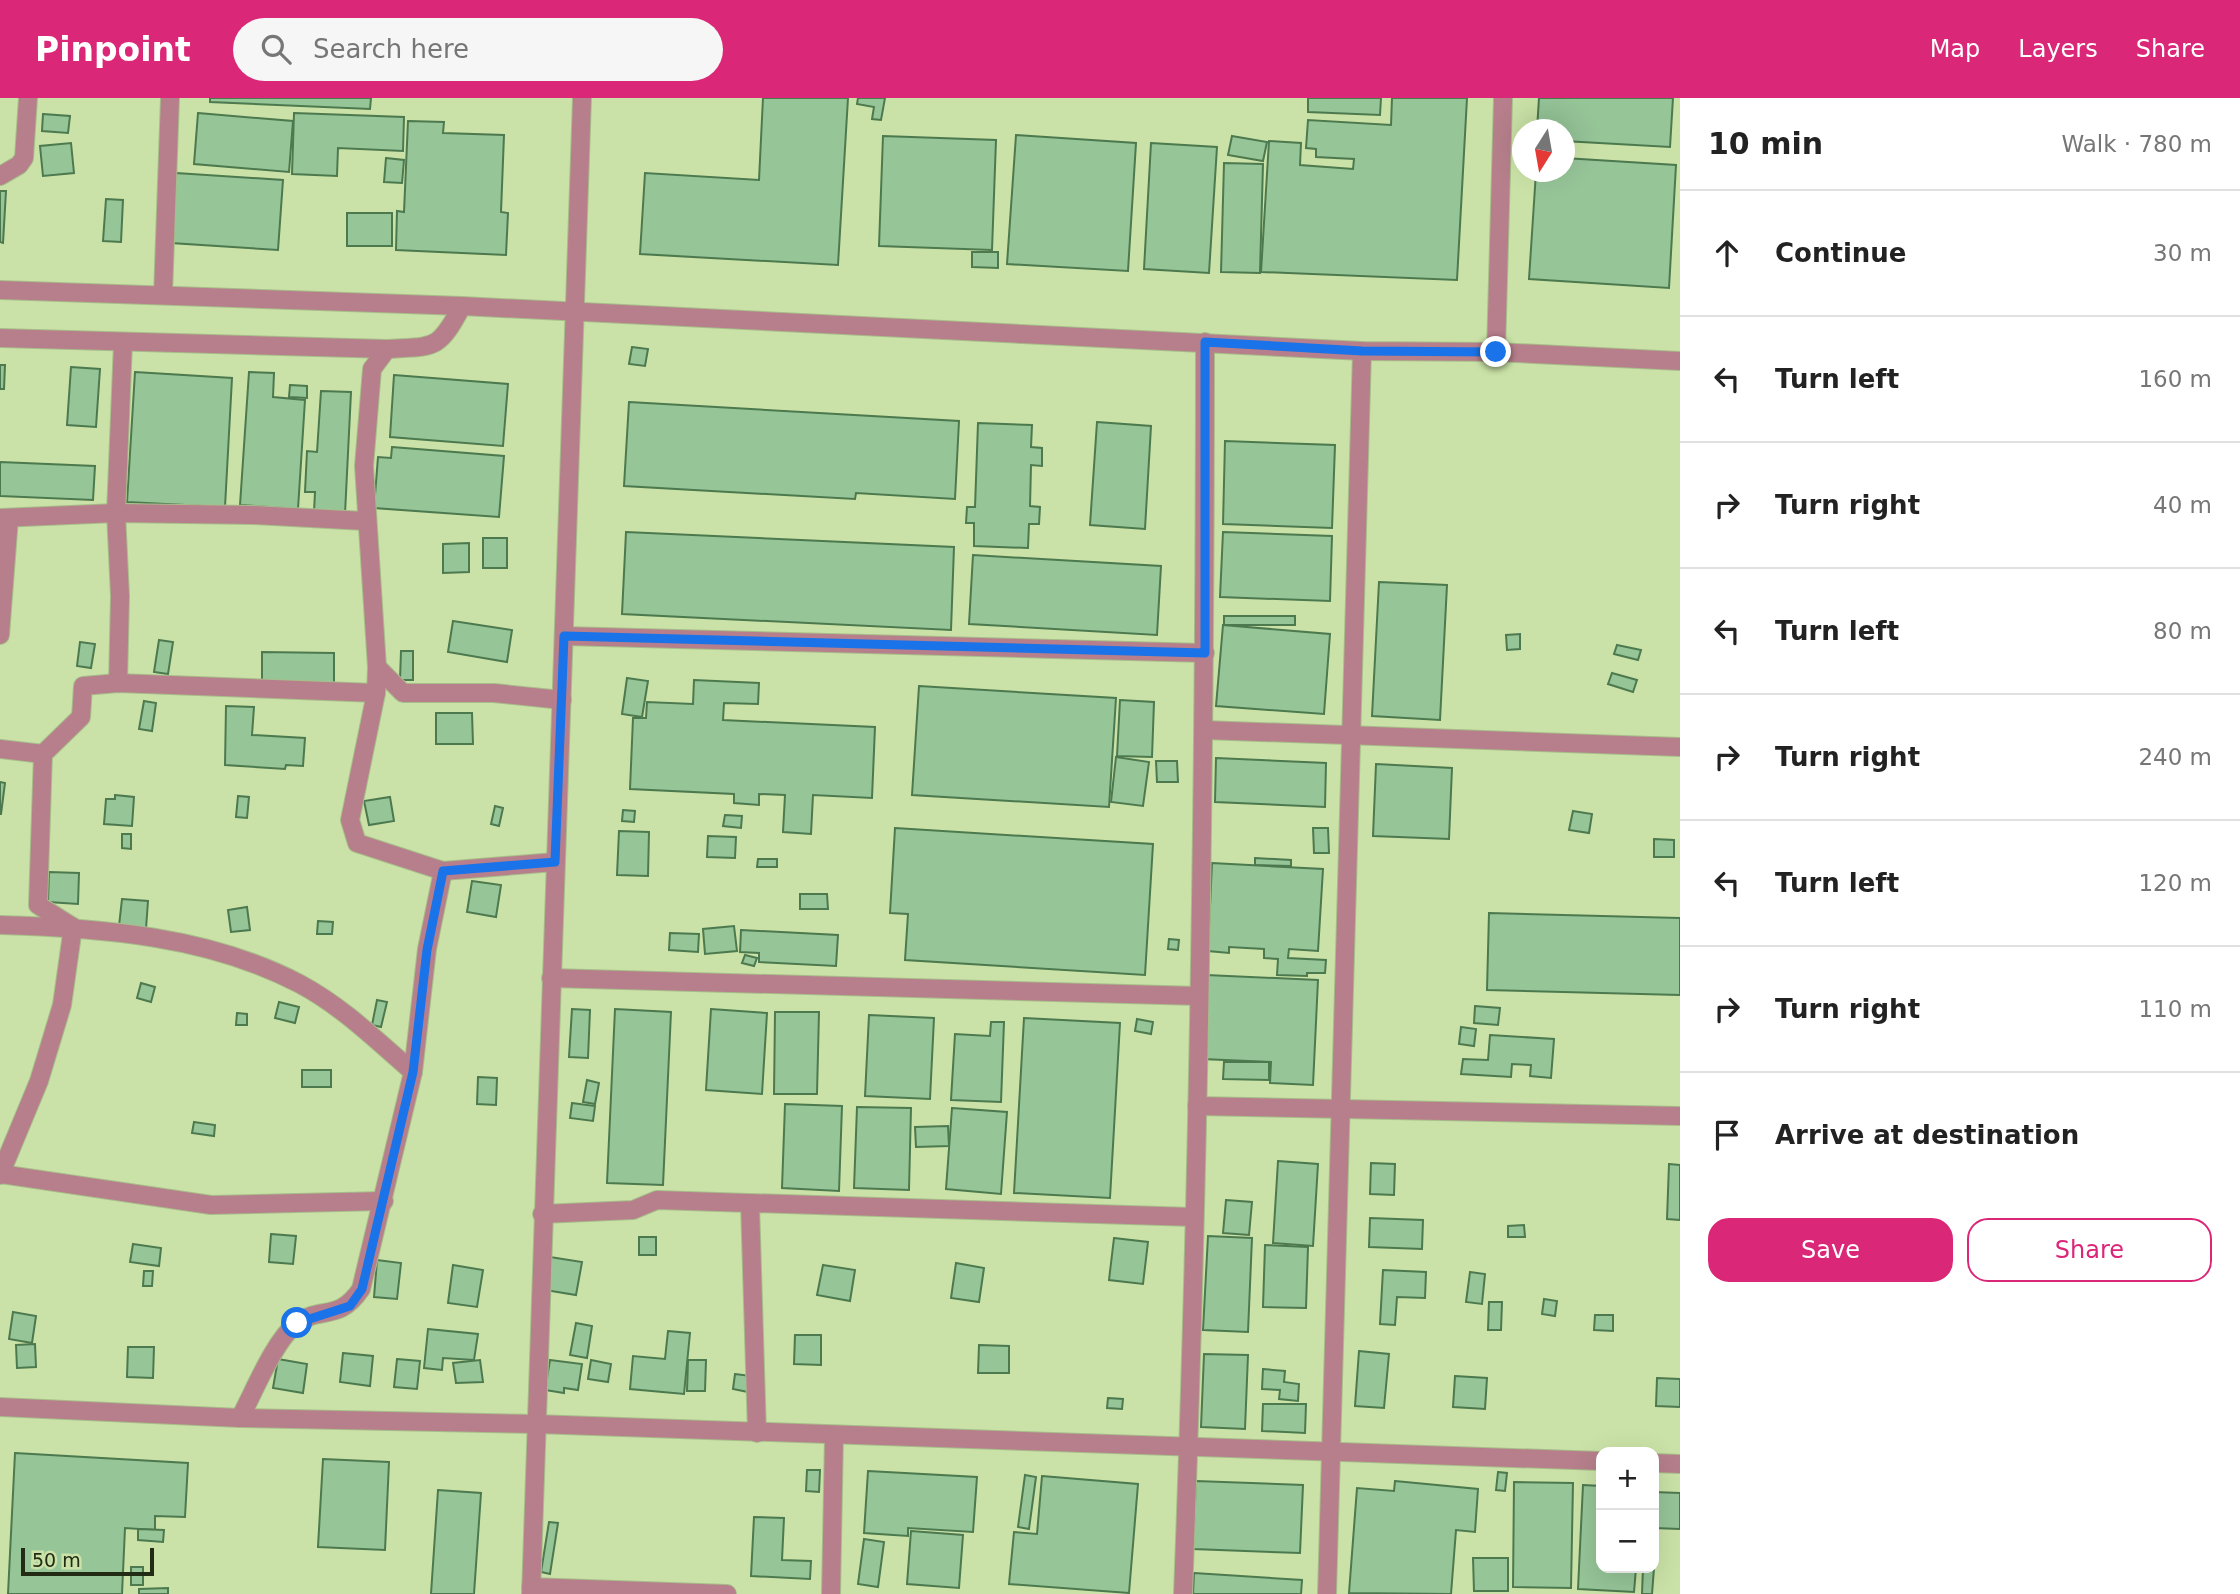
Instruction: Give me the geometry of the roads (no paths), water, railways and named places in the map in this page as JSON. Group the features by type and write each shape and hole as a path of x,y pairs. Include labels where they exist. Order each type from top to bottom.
{"street":[{"path":"0,176 19,165 24,158 28,98"},
{"path":"163,295 170,98"},
{"path":"582,98 531,1591 727,1594"},
{"path":"1496,352 1503,98"},
{"path":"0,290 461,306 1362,351 1496,352 1680,361"},
{"path":"0,338 387,349 430,346 440,342 461,306"},
{"path":"1183,1594 1197,1106 1204,730 1205,342"},
{"path":"118,683 120,596 116,513 123,343"},
{"path":"387,349 372,369 364,466 365,521 377,667 376,693 350,820 357,843 443,871 555,862"},
{"path":"1327,1594 1362,351"},
{"path":"0,635 5,518 116,513 253,515 365,521"},
{"path":"564,636 1205,653"},
{"path":"377,667 403,693 494,693 562,700"},
{"path":"73,927 38,905 43,754 81,717 83,686 118,683 376,693"},
{"path":"1204,730 1680,747"},
{"path":"0,749 43,754"},
{"path":"240,1418 284,1338 297,1323 350,1306 362,1289 413,1072 427,950 443,871"},
{"path":"0,925 73,927 209,948 299,984 349,1015 413,1072"},
{"path":"73,927 62,1005 39,1081 0,1174 211,1205 384,1200"},
{"path":"551,978 1199,996"},
{"path":"1197,1106 1680,1116"},
{"path":"542,1214 632,1210 657,1200 1193,1217"},
{"path":"750,1204 757,1433"},
{"path":"0,1407 240,1418 536,1424 1596,1461"},
{"path":"831,1594 834,1436"},
{"path":"1659,1463 1680,1464"}]}
